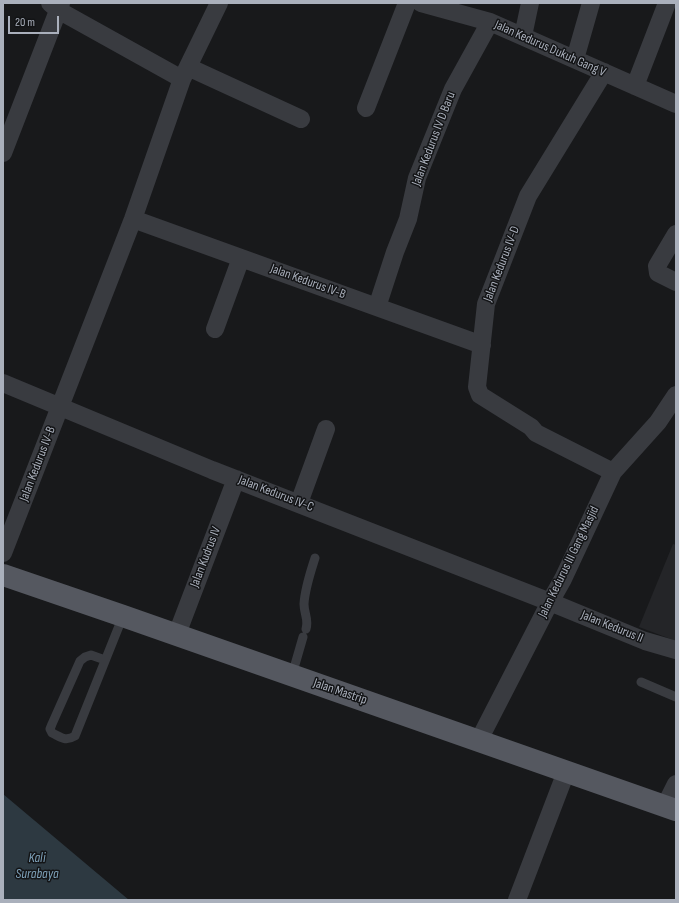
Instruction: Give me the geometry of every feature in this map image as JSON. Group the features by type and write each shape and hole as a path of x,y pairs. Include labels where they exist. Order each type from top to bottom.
{"main road":[{"name":"Jalan Mastrip","path":"3,575 176,634 670,808"}],"street":[{"name":"Jalan Kedurus IV-B","path":"3,553 133,219 185,73 219,3"},
{"path":"366,108 407,3"},
{"name":"Jalan Kedurus Dukuh Gang V","path":"421,3 455,8 523,36 676,104"},
{"path":"523,36 530,3"},
{"path":"575,59 591,3"},
{"path":"635,86 668,3"},
{"path":"3,153 56,5 185,73 300,119"},
{"name":"Jalan Kedurus IV D Baru","path":"377,307 395,252 408,219 417,178 453,89 490,22"},
{"name":"Jalan Kedurus IV-D","path":"604,72 528,196 486,304 477,387 480,395 532,427 536,434 614,472"},
{"name":"Jalan Kedurus IV-B","path":"133,219 482,345"},
{"path":"676,234 657,266 658,274 676,282"},
{"path":"215,329 241,258"},
{"name":"Jalan Kedurus IV-C","path":"3,383 236,479 550,602"},
{"name":"Jalan Kedurus III Gang Masjid","path":"478,740 563,579 614,472 658,422 676,395"},
{"path":"299,503 326,429"},
{"name":"Jalan Kudrus IV","path":"176,634 236,479"},
{"name":"Jalan Kedurus II","path":"550,602 645,641 676,650"},
{"path":"517,900 566,772"},
{"path":"670,808 676,784"}],"lane":[{"path":"292,675 308,622 304,607 306,589 315,558"},
{"path":"105,660 91,655 80,661 50,729 52,733 65,739 75,736 123,616"},
{"path":"641,682 676,697"}],"shaded area":[{"path":"673,544 676,545 676,641 639,627"}],"water":[{"name":"Kali Surabaya","path":"3,794 129,900 3,900"}]}
